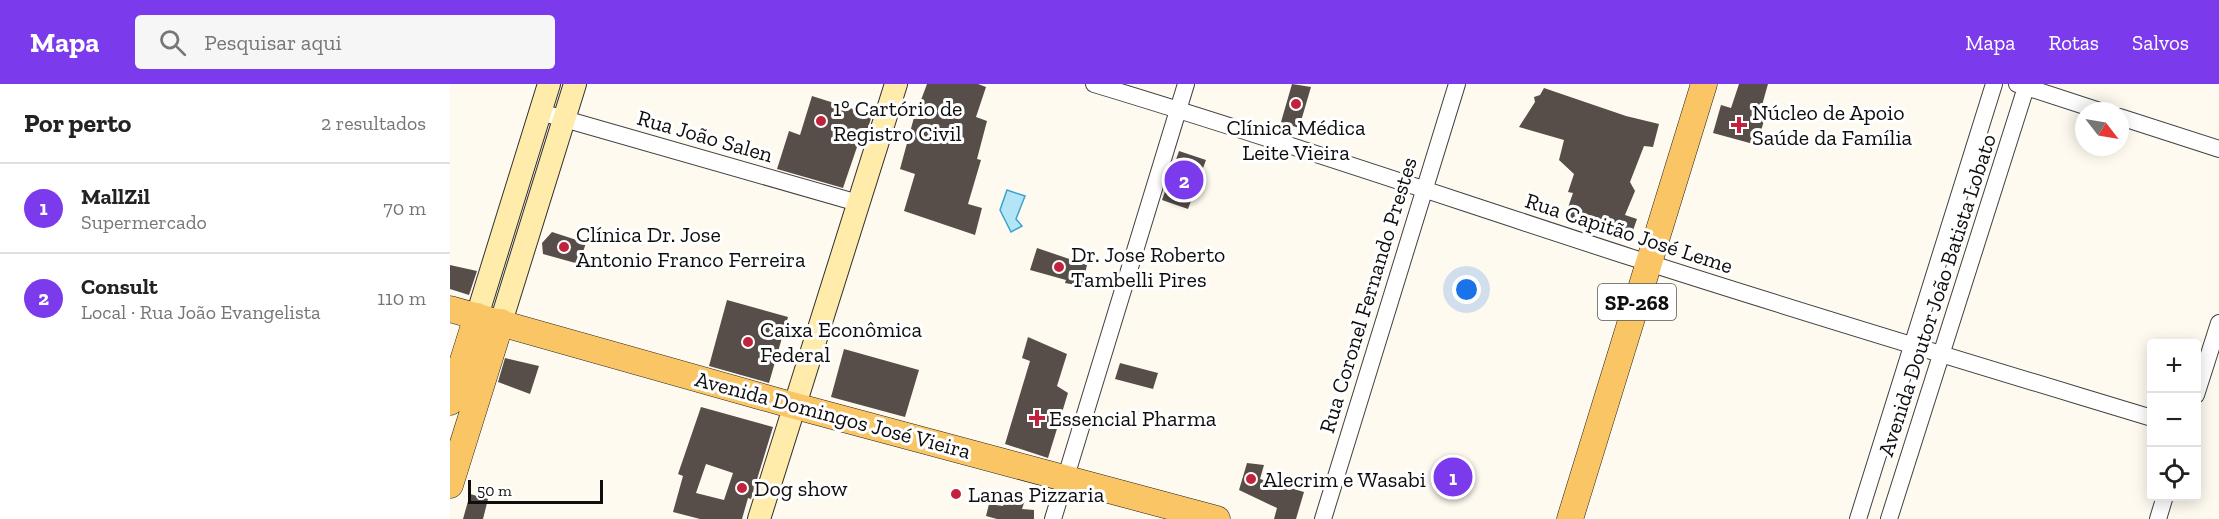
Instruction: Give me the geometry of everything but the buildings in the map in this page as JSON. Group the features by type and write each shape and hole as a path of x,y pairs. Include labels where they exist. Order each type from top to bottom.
{"main road":[{"path":"450,485 540,112 549,84"},
{"path":"450,402 489,319 575,84"},
{"path":"759,519 896,84"},
{"name":"SP-268","path":"1570,519 1704,84"},
{"name":"Avenida Domingos José Vieira","path":"450,309 1216,519"}],"street":[{"name":"Rua Capitão José Leme","path":"1094,84 1178,109 1649,263 2147,417"},
{"path":"1053,519 1186,84"},
{"name":"Rua Coronel Fernando Prestes","path":"1323,519 1457,84"},
{"name":"Avenida Doutor João Batista Lobato","path":"1858,519 1994,84"},
{"path":"2024,85 2075,102"},
{"name":"Avenida Doutor João Batista Lobato","path":"1889,519 2024,85"},
{"name":"Rua João Salen","path":"540,112 858,203"},
{"path":"2129,120 2219,149"},
{"path":"2197,393 2219,323"},
{"path":"2158,519 2163,501"}],"water":[{"path":"1007,190 1025,196 1016,219 1022,226 1011,232 1000,210"}],"place":[{"name":"Clínica Médica Leite Vieira","path":"1296,104"},
{"name":"1° Cartório de Registro Civil","path":"821,121"},
{"name":"Núcleo de Apoio Saúde da Família","path":"1739,125"},
{"name":"Consult","path":"1184,180"},
{"name":"Clínica Dr. Jose Antonio Franco Ferreira","path":"564,247"},
{"name":"Dr. Jose Roberto Tambelli Pires","path":"1059,267"},
{"name":"Caixa Econômica Federal","path":"748,342"},
{"name":"Essencial Pharma","path":"1037,418"},
{"name":"MallZil","path":"1453,477"},
{"name":"Alecrim e Wasabi","path":"1251,479"},
{"name":"Dog show","path":"742,488"},
{"name":"Lanas Pizzaria","path":"956,494"}]}
